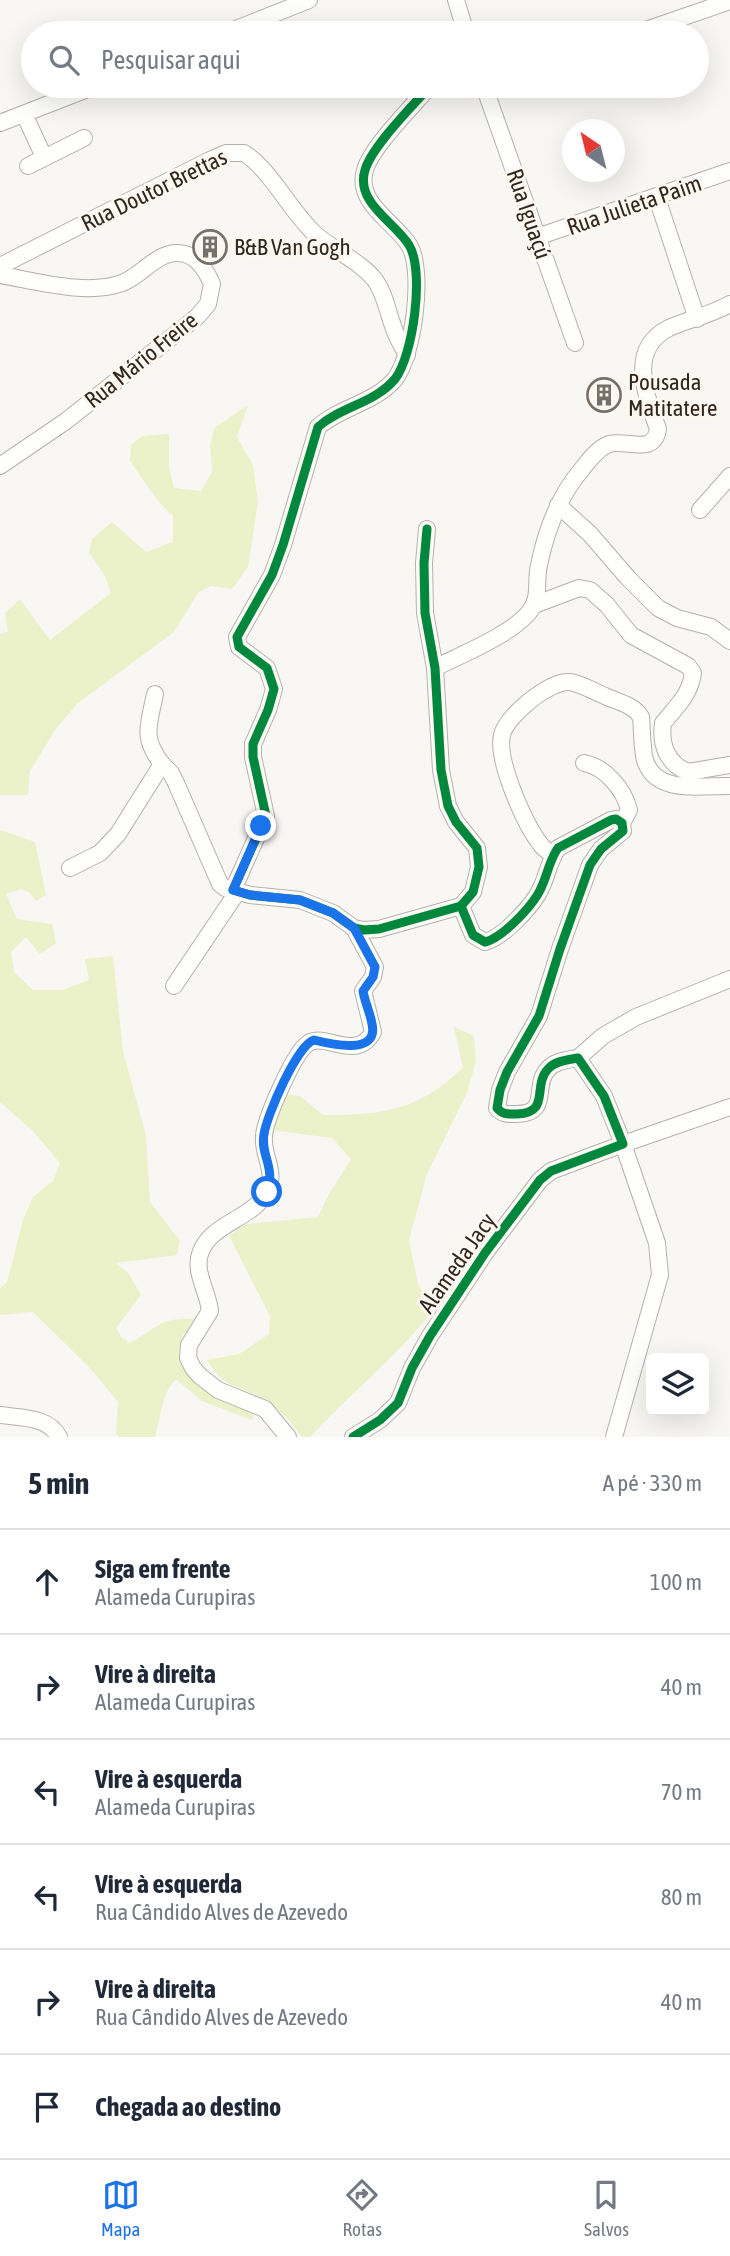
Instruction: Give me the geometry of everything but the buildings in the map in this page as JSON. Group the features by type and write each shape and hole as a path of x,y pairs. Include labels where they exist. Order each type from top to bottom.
{"street":[{"path":"256,21 309,0"},
{"path":"456,0 462,21"},
{"path":"672,21 730,1"},
{"path":"0,123 65,98"},
{"path":"174,986 236,891 266,816 253,757 253,744 274,690 267,668 239,647 237,637 276,565 317,427 388,387 400,372 407,355 417,290 415,264 409,245 379,214 369,199 364,187 364,171 382,142 420,98"},
{"name":"Rua Iguaçú","path":"488,98 575,343"},
{"path":"24,114 44,157"},
{"path":"28,166 84,138"},
{"name":"Rua Doutor Brettas","path":"0,266 210,160 226,153 244,153 258,165 306,225 326,243 358,264 376,282 407,355"},
{"name":"Rua Julieta Paim","path":"537,237 730,171"},
{"path":"657,198 697,319"},
{"name":"Rua Mário Freire","path":"0,275 80,287 110,286 128,280 167,255 178,253 188,255 199,264 212,284 208,304 197,317 66,421 0,466"},
{"path":"435,668 512,628 529,613 538,589 538,569 558,505 571,482 596,452 608,444 640,446 649,444 654,439 658,429 642,376 643,358 650,343 670,327 697,319 730,304"},
{"path":"700,510 730,476"},
{"path":"558,505 590,534 628,579 658,608 677,618 711,627 730,641"},
{"path":"354,928 379,929 461,906 473,892 479,867 477,848 456,822 444,791 439,753 435,668 425,613 424,563 427,529"},
{"path":"534,604 579,588 590,590 607,605 631,635 688,666 693,673 688,692 663,723 663,744 667,755 673,763 688,772 730,765"},
{"path":"553,855 541,846 532,830 501,754 502,734 514,716 531,699 555,685 570,682 638,712 647,766 663,782 683,787 730,786"},
{"path":"155,694 149,744 171,773 220,884 250,895 300,900 333,913 354,928 375,967 373,977 363,991 373,1032 362,1044 351,1046 314,1040 304,1046 293,1062 264,1133 265,1152 271,1173 267,1192 250,1210 210,1238 198,1258 198,1268 210,1311 192,1337 187,1358 200,1376 218,1390 265,1409 288,1437"},
{"path":"584,763 595,765 604,772 623,795 629,810 623,827 601,849 590,865 539,1016 506,1072 497,1108 507,1114 526,1114 534,1110 545,1072 555,1063 578,1058 603,1037 636,1017 730,979"},
{"path":"70,868 100,853 118,834 162,764"},
{"path":"461,906 473,935 485,942 494,940 538,895 558,848 616,818 623,827"},
{"path":"578,1058 604,1096 623,1144 657,1244 660,1275 614,1437"},
{"name":"Alameda Jacy","path":"353,1437 380,1420 398,1403 412,1368 430,1336 485,1253 540,1180 551,1171 730,1107"},
{"path":"0,1415 44,1422 56,1431 59,1437"}],"green space":[{"path":"248,405 237,437 253,465 258,502 248,567 232,589 211,586 198,593 174,632 78,703 55,730 30,771 28,795 0,795 0,634 8,631 5,613 20,599 50,640 111,593 105,576 89,553 92,539 112,522 146,552 173,542 173,516 158,501 130,461 131,445 142,436 169,434 169,467 174,488 201,491 212,472 210,445 214,428"},
{"path":"0,830 35,842 46,895 36,901 30,893 21,889 6,894 17,919 52,924 56,943 40,954 26,937 11,952 14,972 33,990 62,990 89,980 85,959 113,956 123,1051 146,1136 150,1202 180,1241 177,1255 116,1263 129,1274 141,1295 116,1328 122,1338 130,1343 166,1321 195,1319 195,1325 183,1335 178,1354 199,1382 255,1410 252,1420 202,1401 176,1379 164,1399 155,1437 119,1437 116,1433 118,1402 89,1367 33,1312 0,1314 0,1289 7,1282 23,1220 33,1197 53,1181 60,1163 33,1131 0,1102"},
{"path":"454,1027 474,1036 476,1061 467,1093 427,1174 409,1240 418,1284 432,1312 403,1345 310,1437 302,1437 273,1406 228,1383 207,1360 239,1354 269,1334 270,1316 229,1236 246,1224 318,1217 351,1159 332,1138 271,1130 286,1094 300,1096 323,1115 375,1112 412,1103 434,1091 463,1068"}],"cycle path":[{"path":"419,98 369,160 363,182 371,202 403,237 414,257 415,313 407,352 395,379 387,387 336,414 318,427 272,575 237,637 239,647 267,668 274,689 253,744 253,757 266,816 233,890 250,895 300,900 333,913 354,928 364,930 379,929 461,906 473,892 479,867 477,848 456,822 448,806 441,770 435,668 425,613 424,563 427,529"},
{"path":"353,1437 380,1420 398,1403 412,1368 430,1336 485,1253 540,1180 551,1171 623,1144 604,1096 578,1058 558,1063 548,1069 543,1076 538,1104 534,1109 511,1114 497,1108 507,1072 539,1016 590,865 601,849 623,831 622,823 616,819 611,820 558,848 534,900 522,915 492,939 485,942 473,935 461,906"}],"place":[{"name":"B&B Van Gogh","path":"210,247"},
{"name":"Pousada Matitatere","path":"604,395"}],"route":[{"path":"261,826 233,890 250,895 300,900 333,913 354,928 375,967 373,977 363,991 373,1024 370,1038 362,1044 351,1046 314,1040 304,1046 293,1062 264,1133 265,1152 271,1173 267,1192"}]}
